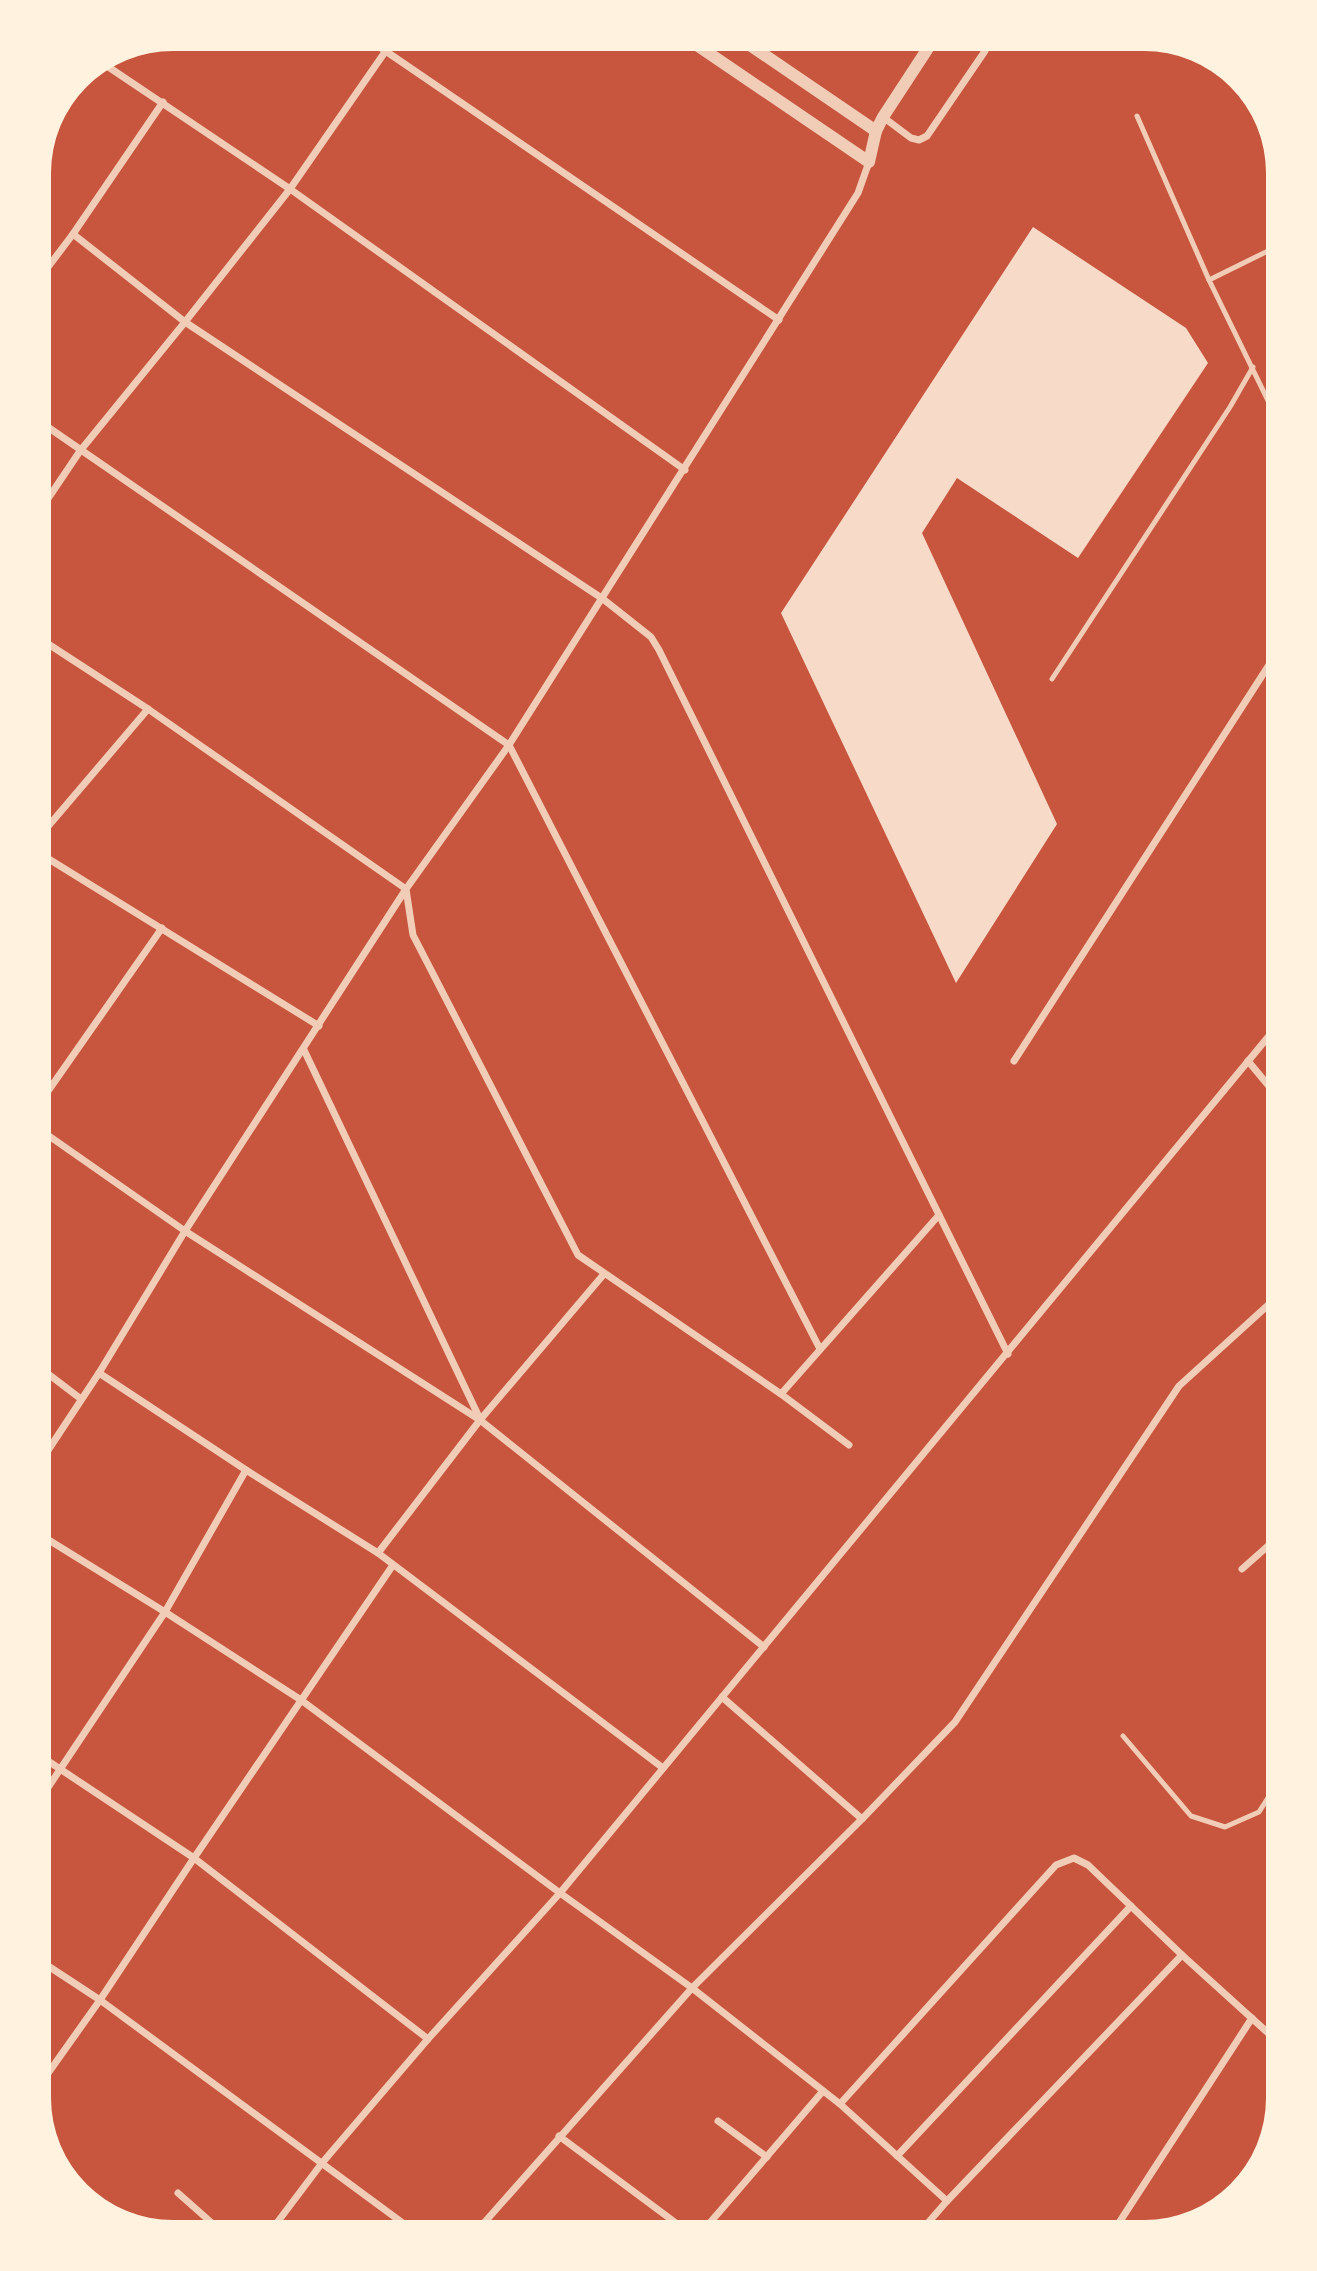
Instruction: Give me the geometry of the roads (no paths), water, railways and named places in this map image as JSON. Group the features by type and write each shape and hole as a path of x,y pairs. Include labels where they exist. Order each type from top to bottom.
{"street":[{"path":"51,494 80,451 186,322 290,188 385,51"},
{"path":"387,51 779,320"},
{"path":"706,51 869,162"},
{"path":"759,51 876,131"},
{"path":"51,1445 99,1373 184,1231 407,889 509,745 685,470 858,194 876,131 926,51"},
{"path":"883,117 911,138 919,140 928,136 985,51"},
{"path":"110,68 290,188 685,470"},
{"path":"51,263 163,102"},
{"path":"73,234 186,322 603,599 650,637 659,650 1008,1354"},
{"path":"51,430 509,745 820,1349"},
{"path":"51,646 148,709 407,889"},
{"path":"1014,1061 1266,671"},
{"path":"51,823 148,709"},
{"path":"51,860 319,1026"},
{"path":"407,889 410,926 419,947 578,1255 781,1394 849,1445"},
{"path":"51,1087 162,929"},
{"path":"279,2220 322,2163 428,2039 560,1893 1266,1040"},
{"path":"304,1049 480,1420"},
{"path":"1248,1061 1266,1082"},
{"path":"51,1137 184,1231 480,1420 764,1647"},
{"path":"781,1394 939,1215"},
{"path":"378,1553 480,1420 604,1274"},
{"path":"486,2220 692,1988 955,1722 1180,1386 1266,1308"},
{"path":"99,1373 246,1471 378,1553 663,1768"},
{"path":"51,1376 81,1399"},
{"path":"51,1783 165,1612 246,1471"},
{"path":"51,1542 301,1700 692,1988 840,2104 947,2201"},
{"path":"1242,1569 1266,1548"},
{"path":"51,2069 393,1565"},
{"path":"722,1698 862,1819"},
{"path":"51,1763 194,1858 428,2039"},
{"path":"840,2104 1056,1864 1074,1858 1088,1865 1266,2030"},
{"path":"897,2156 1130,1906"},
{"path":"930,2220 1182,1955"},
{"path":"51,1968 100,2000 399,2220"},
{"path":"1121,2220 1252,2018"},
{"path":"712,2220 823,2091"},
{"path":"718,2120 767,2157"},
{"path":"559,2136 672,2220"},
{"path":"178,2193 208,2220"}],"lane":[{"path":"1137,116 1209,280 1266,394"},
{"path":"1209,280 1266,252"},
{"path":"1052,679 1230,407 1253,367"},
{"path":"1123,1736 1191,1816 1225,1827 1259,1812 1266,1802"}]}
